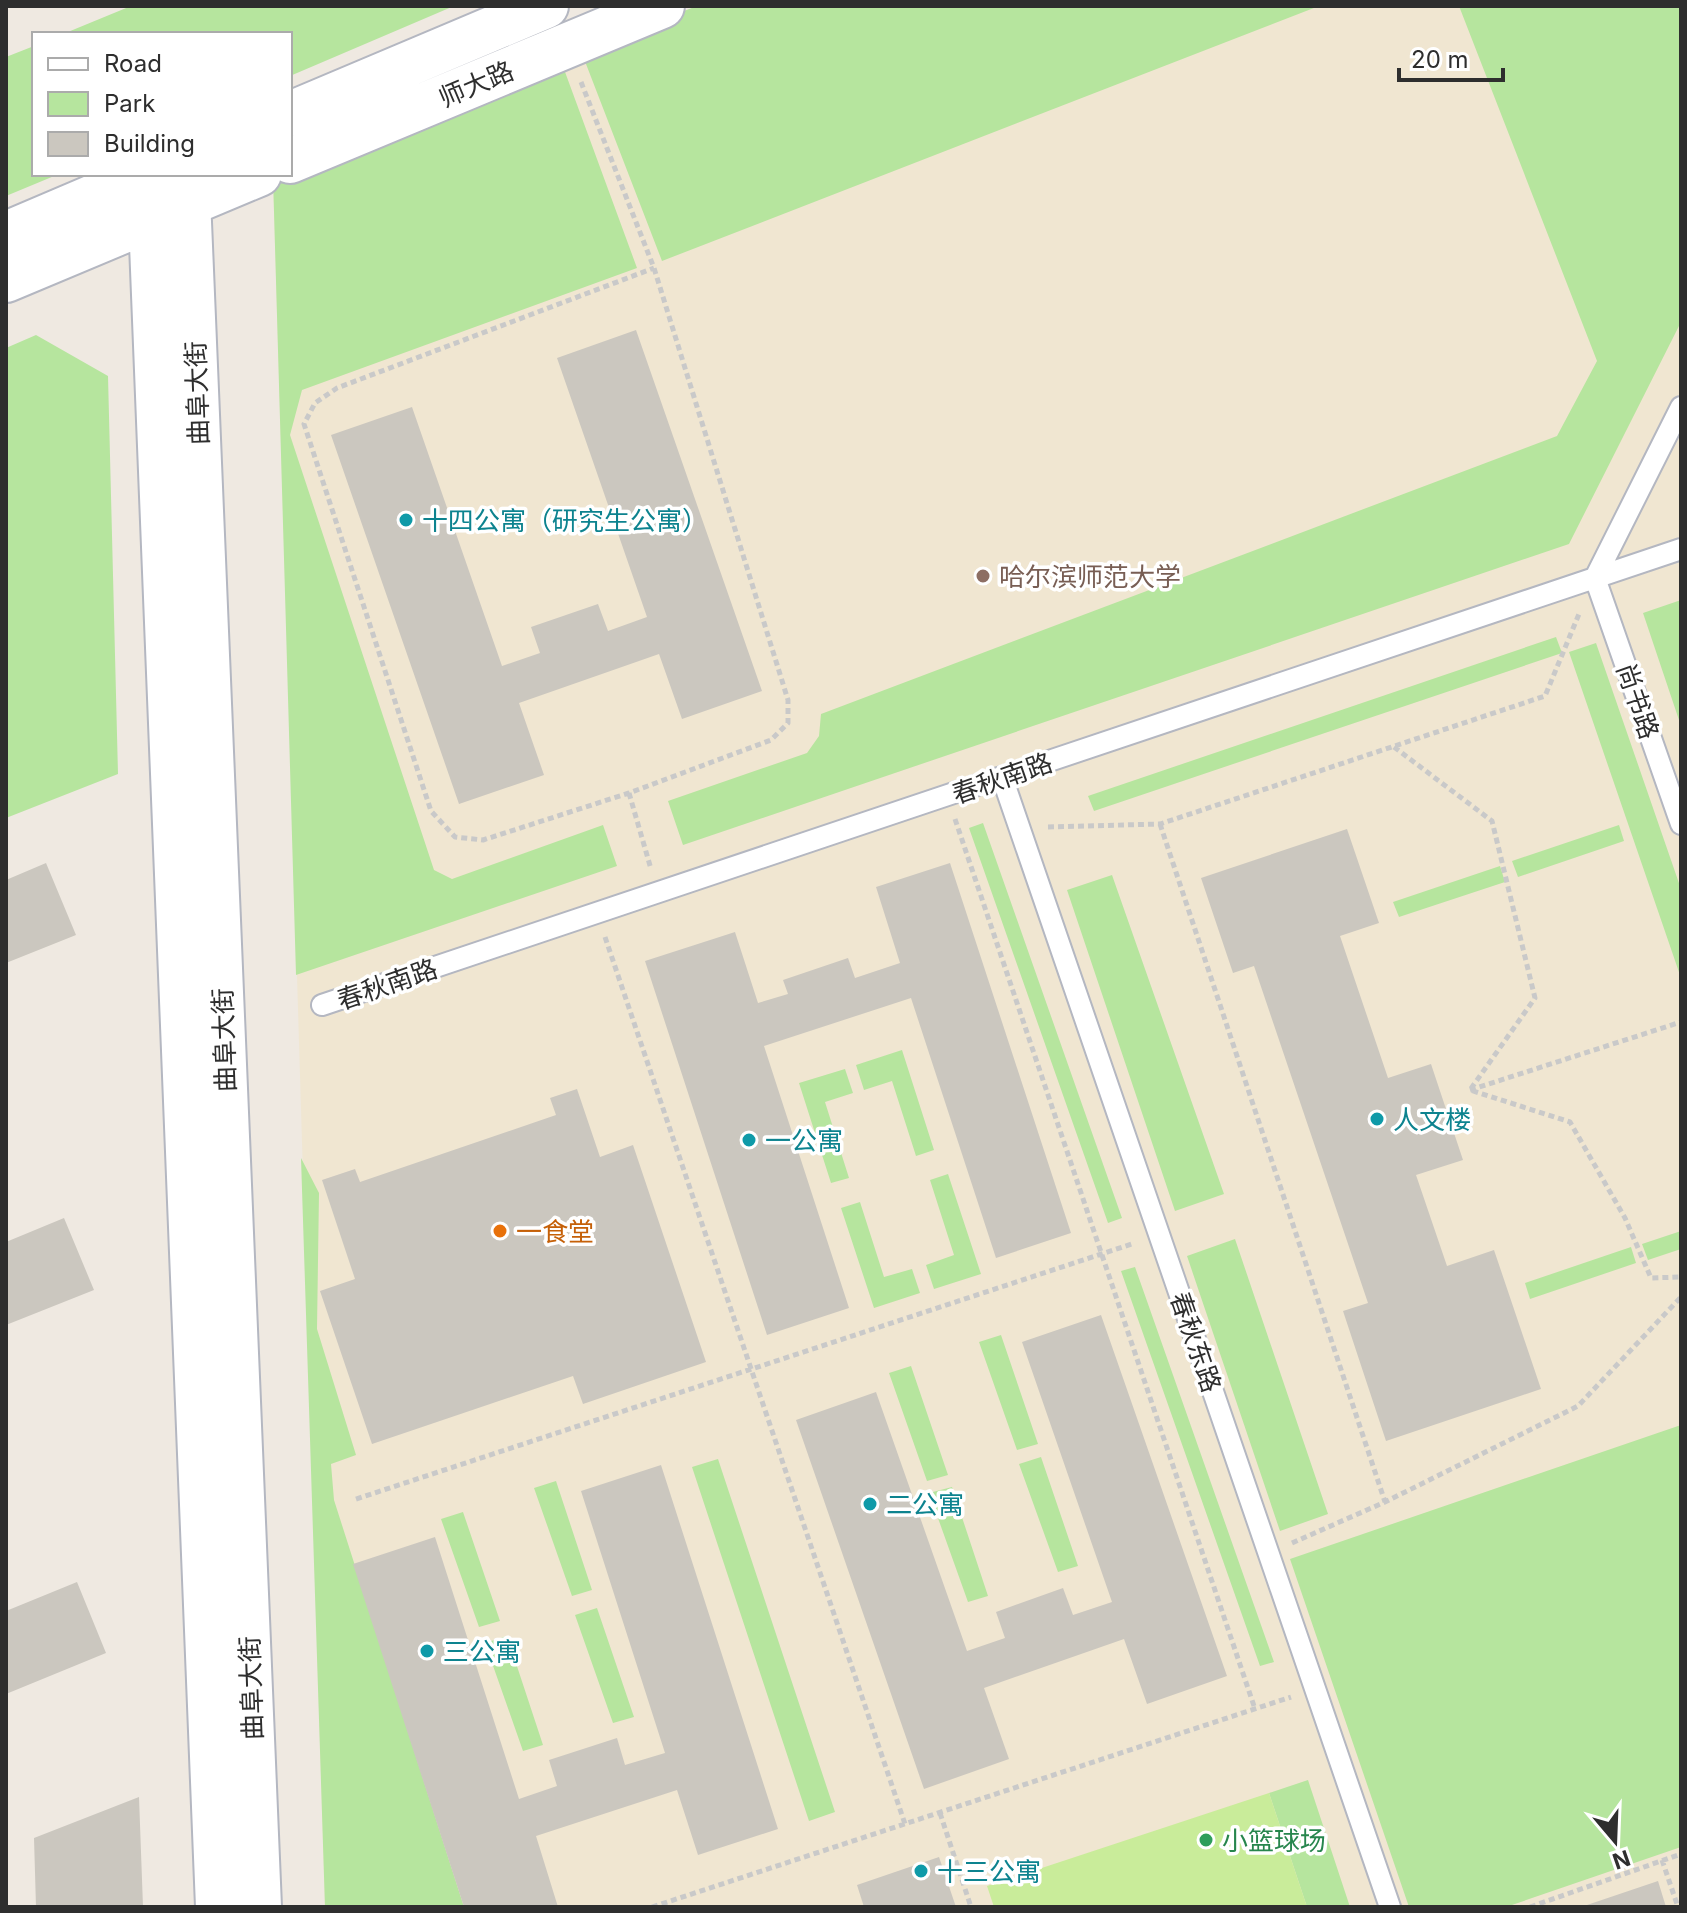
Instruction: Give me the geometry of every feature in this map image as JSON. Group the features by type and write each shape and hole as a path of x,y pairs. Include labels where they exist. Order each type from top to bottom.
{"street":[{"name":"师大路","path":"292,113 546,6"},
{"name":"师大路","path":"292,160 662,6"},
{"path":"6,234 141,176"},
{"name":"曲阜大街","path":"148,176 176,199 259,1907"},
{"path":"6,280 176,199 252,176"},
{"name":"曲阜大街","path":"176,199 218,1907"}],"lane":[{"path":"1595,578 1681,407"},
{"name":"春秋南路","path":"322,1005 1681,549"},
{"name":"尚书路","path":"1595,578 1681,824"},
{"name":"春秋东路","path":"1002,777 1390,1907"}],"path":[{"path":"581,80 654,268 788,700 788,723 771,740 629,793 483,840 455,837 431,811 304,424 315,403 337,388 654,268"},
{"path":"1019,828 1160,824 1545,696 1595,578"},
{"path":"1394,747 1492,821 1535,998 1470,1090"},
{"path":"629,793 657,893"},
{"path":"947,796 1255,1709"},
{"path":"1160,824 1385,1502"},
{"path":"597,913 905,1824"},
{"path":"1470,1090 1681,1022"},
{"path":"1470,1090 1570,1122 1625,1218 1651,1278 1681,1277"},
{"path":"356,1499 1159,1235"},
{"path":"1268,1554 1385,1502 1578,1406 1681,1297"},
{"path":"652,1907 1315,1689"},
{"path":"939,1813 971,1907"},
{"path":"1534,1906 1681,1854"},
{"path":"1662,1860 1678,1907"}],"shaded area":[{"name":"哈尔滨师范大学","path":"697,6 1681,6 1681,1907 325,1907 273,177 292,176 292,169"}],"green space":[{"path":"131,6 454,6 292,75 292,32 68,32"},
{"path":"697,6 1319,6 662,261 581,51"},
{"path":"1459,6 1681,6 1681,322 1569,544 683,845 668,801 807,753 819,736 821,714 1557,436 1597,361"},
{"path":"32,47 32,176 54,176 6,196 6,57"},
{"path":"561,61 637,268 302,390 290,435 434,870 452,879 603,825 617,866 296,975 273,177 292,176 292,169"},
{"path":"36,335 108,376 118,774 6,818 6,348"},
{"path":"1681,600 1681,726 1643,613"},
{"path":"1556,637 1562,653 1094,811 1088,796"},
{"path":"1596,643 1681,889 1681,978 1569,652"},
{"path":"983,823 1122,1218 1108,1223 969,828"},
{"path":"1619,825 1624,841 1518,877 1512,861"},
{"path":"1500,866 1505,882 1399,917 1393,902"},
{"path":"1112,875 1224,1194 1175,1211 1067,890"},
{"path":"902,1050 934,1150 916,1156 892,1081 864,1090 856,1065"},
{"path":"845,1069 853,1093 825,1102 849,1178 831,1183 799,1083"},
{"path":"301,1158 319,1193 317,1329 356,1455 331,1464 334,1500 464,1907 325,1907"},
{"path":"948,1174 981,1274 934,1289 926,1265 954,1255 930,1180"},
{"path":"860,1202 884,1277 912,1269 920,1293 874,1308 841,1208"},
{"path":"1681,1231 1681,1249 1648,1260 1642,1244"},
{"path":"1235,1239 1328,1514 1280,1531 1187,1256"},
{"path":"1631,1247 1636,1263 1530,1299 1525,1283"},
{"path":"1135,1267 1274,1662 1260,1666 1121,1271"},
{"path":"1001,1335 1038,1444 1017,1450 979,1342"},
{"path":"911,1366 948,1475 927,1481 889,1373"},
{"path":"1681,1425 1681,1847 1506,1907 1409,1907 1290,1559"},
{"path":"1041,1457 1078,1566 1058,1572 1019,1464"},
{"path":"718,1459 835,1812 809,1821 692,1467"},
{"path":"556,1481 592,1590 572,1596 534,1488"},
{"path":"952,1487 988,1596 968,1602 929,1493"},
{"path":"463,1512 500,1621 479,1627 441,1519"},
{"path":"597,1608 634,1717 613,1723 575,1615"},
{"path":"507,1636 543,1745 523,1751 485,1643"},
{"path":"1308,1780 1350,1907 1307,1907 1269,1793"},
{"name":"小篮球场","path":"1269,1793 1307,1907 994,1907 987,1886"}],"building":[{"name":"十四公寓（研究生公寓）","path":"636,330 762,691 682,719 659,654 519,703 544,775 459,804 331,435 412,407 502,666 540,653 531,627 598,604 608,631 647,617 557,358"},
{"name":"人文楼","path":"1347,829 1379,923 1340,936 1388,1078 1431,1064 1463,1160 1416,1175 1447,1266 1494,1250 1541,1389 1386,1441 1343,1311 1368,1303 1254,966 1233,973 1201,878"},
{"path":"46,863 76,935 6,963 6,880"},
{"name":"一公寓","path":"950,863 1071,1233 996,1258 911,998 764,1046 849,1308 767,1335 645,961 735,932 758,1003 788,994 783,980 848,958 855,978 900,963 876,887"},
{"name":"一食堂","path":"577,1089 600,1157 633,1145 706,1362 583,1404 573,1376 372,1444 320,1291 355,1279 322,1180 355,1169 360,1182 556,1115 550,1098"},
{"path":"64,1218 94,1290 6,1325 6,1242"},
{"name":"二公寓","path":"1101,1315 1227,1676 1147,1704 1124,1639 984,1688 1009,1759 924,1789 796,1420 876,1392 967,1651 1005,1638 996,1612 1063,1588 1073,1615 1112,1602 1022,1342"},
{"name":"三公寓","path":"661,1465 778,1829 698,1855 677,1790 536,1836 558,1907 464,1907 353,1564 435,1537 519,1799 557,1786 549,1760 617,1738 625,1765 665,1753 581,1491"},
{"path":"77,1582 106,1653 6,1694 6,1611"},
{"path":"139,1797 143,1907 36,1907 34,1838"},
{"name":"十三公寓","path":"939,1857 956,1907 864,1907 857,1885"},
{"path":"1658,1881 1666,1907 1584,1907 1584,1906"}],"place":[{"name":"十四公寓（研究生公寓）","path":"406,520"},
{"name":"哈尔滨师范大学","path":"983,576"},
{"name":"人文楼","path":"1377,1119"},
{"name":"一公寓","path":"749,1140"},
{"name":"一食堂","path":"500,1231"},
{"name":"二公寓","path":"870,1504"},
{"name":"三公寓","path":"427,1651"},
{"name":"小篮球场","path":"1206,1840"},
{"name":"十三公寓","path":"921,1871"}]}
